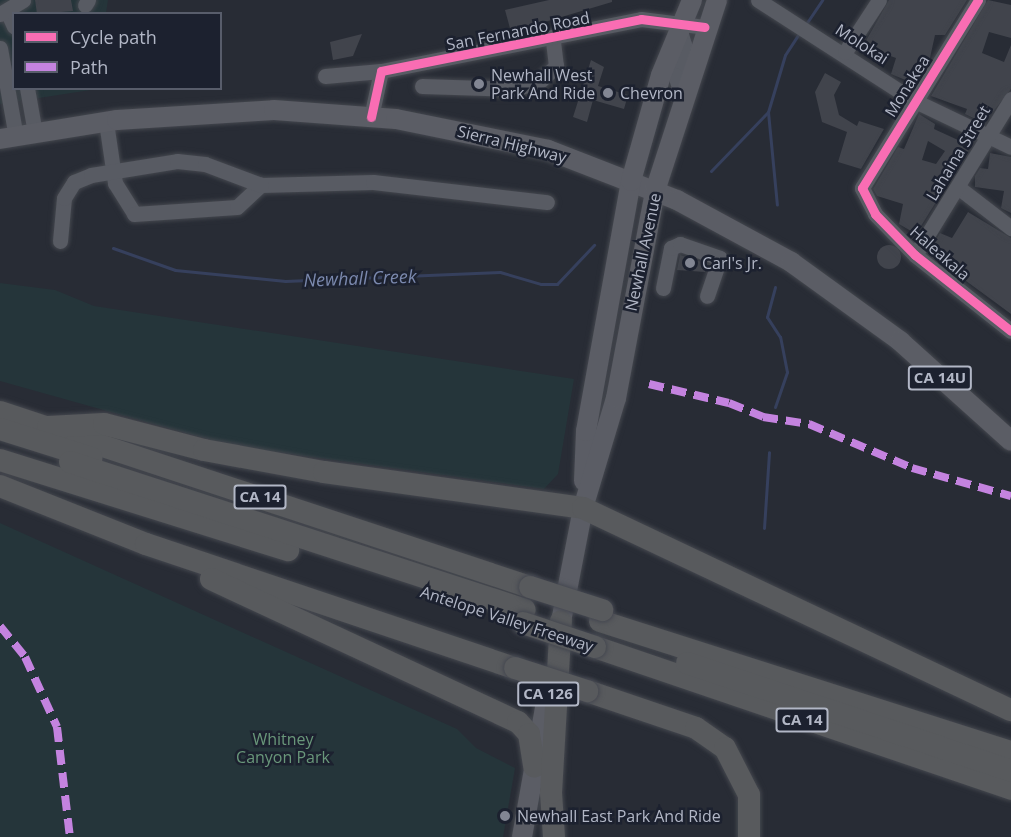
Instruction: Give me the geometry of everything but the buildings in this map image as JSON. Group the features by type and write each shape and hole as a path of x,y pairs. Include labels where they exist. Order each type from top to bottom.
{"highway":[{"name":"Antelope Valley Freeway","path":"0,412 48,427 526,604 599,628 1011,739"},
{"path":"48,427 104,424 204,450 324,472 583,508 1011,710"},
{"path":"0,429 526,604"},
{"path":"0,440 526,604"},
{"name":"Antelope Valley Freeway","path":"0,460 526,604 599,628 1011,789"},
{"path":"0,486 146,544 696,728 725,748 749,795 749,837"},
{"path":"146,544 518,722 529,734 534,767"},
{"path":"555,837 551,776 561,621"},
{"path":"599,628 1011,752"},
{"path":"599,628 1011,771"}],"main road":[{"name":"Newhall Avenue","path":"583,508 586,431 631,182 679,27 692,0"},
{"name":"Newhall Avenue","path":"522,837 583,508 616,398 655,191 682,96 705,27 717,0"},
{"name":"Sierra Highway","path":"17,136 106,122 234,110 371,117 549,150 655,191 748,237 868,316 1011,441"}],"street":[{"path":"12,24 3,12 23,0"},
{"name":"Molokai","path":"758,0 844,52 915,101 987,140 1011,147"},
{"path":"844,52 879,0"},
{"name":"Monakea","path":"862,188 978,0"},
{"name":"San Fernando Road","path":"325,76 381,71 553,41 641,19 679,27 705,27"},
{"path":"679,27 684,44 675,75 682,96"},
{"path":"422,86 516,89 541,80 556,66 553,41"},
{"path":"0,48 17,136"},
{"path":"371,117 381,71"},
{"path":"17,136 27,90"},
{"name":"Lahaina Street","path":"915,255 959,188 1011,99"},
{"path":"106,122 114,169 123,202 134,214 237,207 261,185"},
{"path":"60,241 64,198 74,182 114,169 177,161 205,164 261,185 374,182 547,202"},
{"name":"Haleakala","path":"862,188 875,214 915,255 1011,331"},
{"path":"959,188 1011,228"},
{"path":"663,288 671,248 680,244 720,258 707,296"}],"green space":[{"path":"0,0 108,0 106,12 12,12 12,90 91,90 0,104"},
{"path":"0,283 55,290 94,306 574,379 558,474 544,489 232,446 0,381"},
{"name":"Whitney Canyon Park","path":"0,523 457,729 476,748 515,768 503,837 0,837"}],"waterway":[{"name":"Newhall Creek","path":"806,24 822,0"},
{"name":"Newhall Creek","path":"711,171 768,112 785,55 800,32"},
{"path":"768,112 777,205"},
{"name":"Newhall Creek","path":"113,248 175,270 285,281 500,272 541,284 557,284 594,245"},
{"path":"775,287 767,317 780,337 787,372 775,407"},
{"path":"764,528 769,452"}],"marked path":[{"path":"649,384 729,403 763,417 809,424 912,468 1011,496"},
{"path":"0,626 25,657 57,727 70,837"}],"cycle path":[{"path":"978,0 862,188 875,214 915,255 1011,331"},
{"path":"371,117 381,71 641,19 705,27"}],"place":[{"name":"Newhall West Park And Ride","path":"479,84"},
{"name":"Chevron","path":"608,93"},
{"name":"Carl's Jr.","path":"690,263"},
{"name":"Newhall East Park And Ride","path":"505,816"}]}
